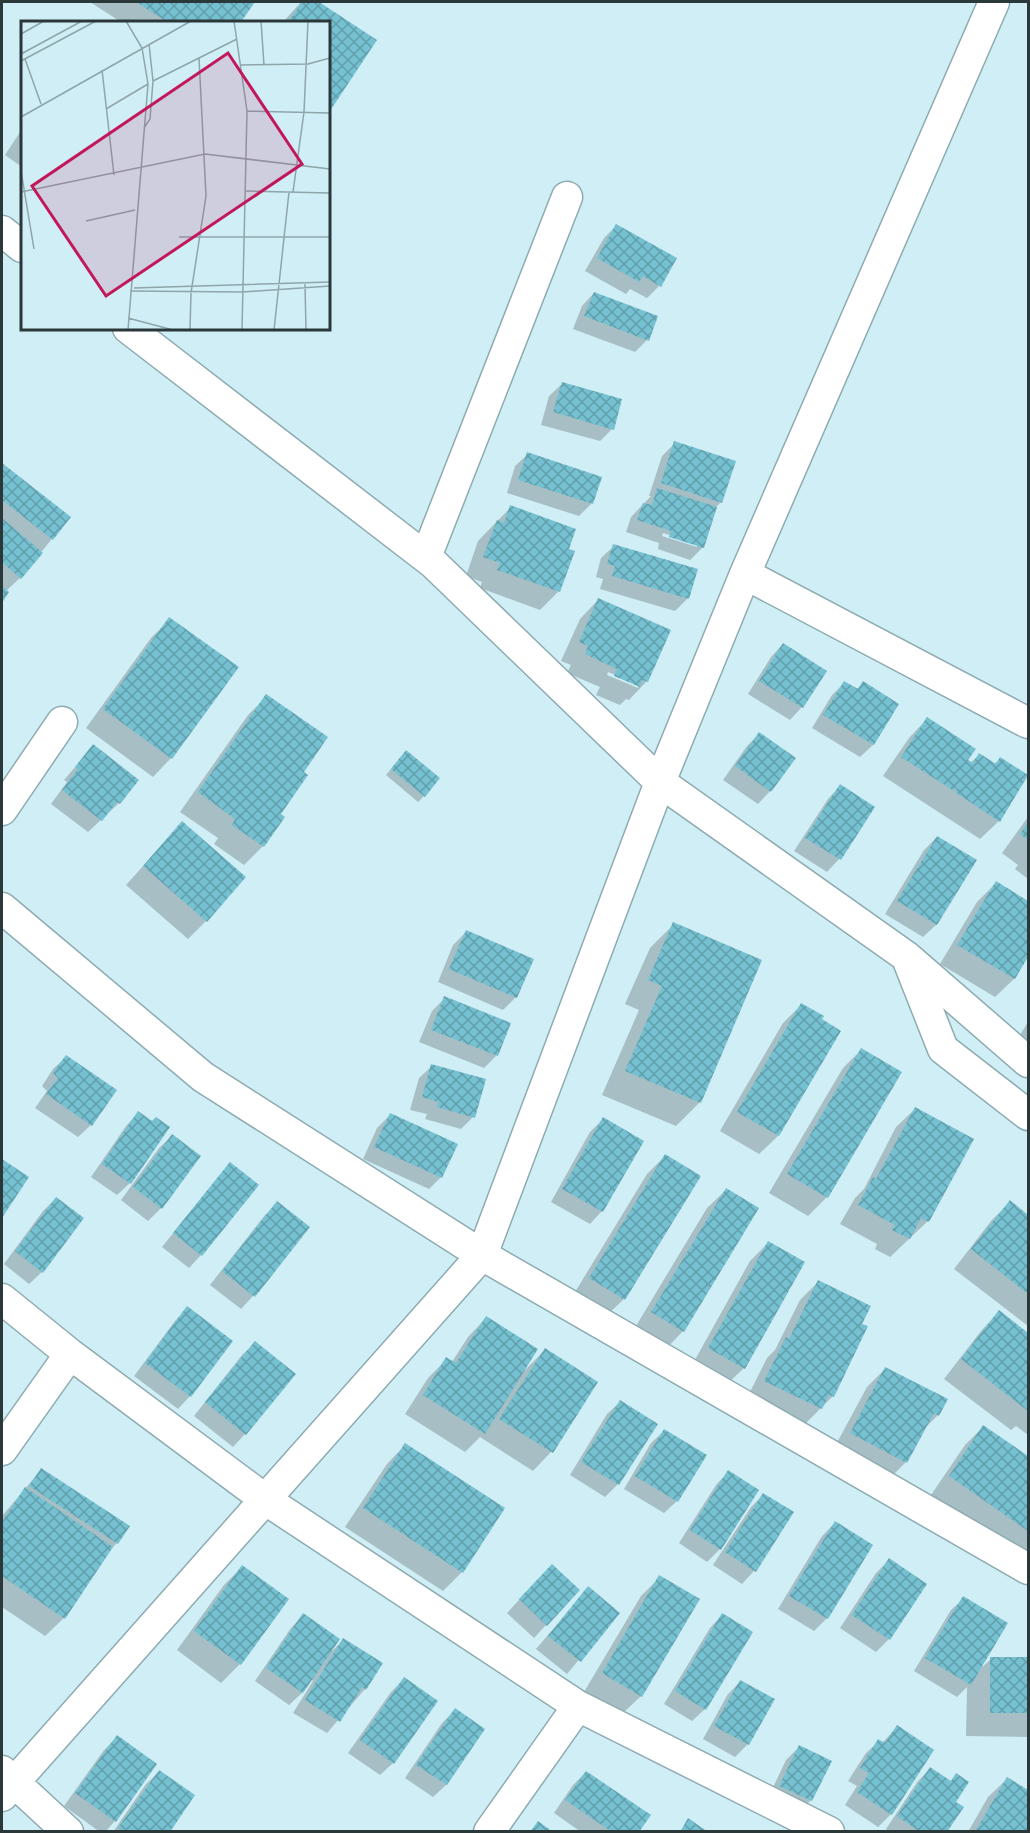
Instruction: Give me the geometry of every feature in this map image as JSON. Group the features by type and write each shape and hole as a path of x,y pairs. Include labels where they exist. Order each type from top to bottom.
{"street":[{"path":"68,1832 6,1782 266,1500 482,1255 660,782 745,574 994,2"},
{"path":"426,557 567,197"},
{"path":"2,231 21,246"},
{"path":"132,330 426,557 660,782 907,957 1029,1062"},
{"path":"745,574 1029,723"},
{"path":"2,810 62,722"},
{"path":"2,908 203,1077 482,1255 1029,1569"},
{"path":"907,957 943,1049 1029,1115"},
{"path":"2,1299 70,1354 266,1500 578,1706 829,1832"},
{"path":"2,1450 70,1354"},
{"path":"489,1832 578,1706"}],"building":[{"path":"136,2 255,2 242,21 165,21"},
{"path":"302,2 319,2 377,40 330,111 330,21 289,21"},
{"path":"616,224 677,258 661,287 643,276 639,282 597,258"},
{"path":"594,292 658,316 649,341 584,316"},
{"path":"562,382 622,399 614,430 553,412"},
{"path":"674,441 736,461 722,503 661,483"},
{"path":"527,452 602,477 593,504 518,480"},
{"path":"2,463 71,517 53,540 2,500"},
{"path":"657,488 717,507 704,548 669,537 671,531 637,520 643,503 652,505"},
{"path":"510,505 576,529 569,549 575,551 560,592 497,570 500,563 483,557 497,520 504,523"},
{"path":"2,518 43,553 21,579 2,562"},
{"path":"613,544 698,569 689,599 612,576 615,566 607,564"},
{"path":"2,586 9,592 2,603"},
{"path":"598,598 671,630 648,682 642,680 640,687 614,676 617,669 585,654 588,646 579,642"},
{"path":"169,617 239,667 172,759 103,709"},
{"path":"783,643 827,671 803,708 759,681"},
{"path":"844,681 858,689 863,681 899,704 874,745 823,715"},
{"path":"266,694 328,737 304,772 308,775 281,814 285,817 264,847 232,825 235,819 198,792"},
{"path":"927,717 976,749 968,760 973,763 979,753 996,764 1000,757 1028,775 1000,822 955,792 959,783 954,791 901,757"},
{"path":"759,732 796,758 771,792 735,766"},
{"path":"93,744 139,780 120,804 117,802 102,821 62,790 78,769 75,767"},
{"path":"406,750 440,778 425,797 391,769"},
{"path":"840,784 875,807 841,860 805,838"},
{"path":"182,821 246,877 207,922 143,866"},
{"path":"1028,822 1028,840 1020,834"},
{"path":"937,836 977,860 937,925 897,901"},
{"path":"996,881 1028,901 1028,957 1015,979 957,945"},
{"path":"673,922 762,960 701,1103 625,1071 662,986 648,980"},
{"path":"466,930 534,959 517,998 449,969"},
{"path":"444,996 511,1023 498,1056 431,1030"},
{"path":"801,1003 824,1016 822,1019 841,1031 779,1136 737,1112"},
{"path":"861,1048 902,1072 828,1198 787,1174"},
{"path":"66,1055 117,1090 92,1126 46,1094 58,1078 53,1073"},
{"path":"431,1064 486,1079 475,1118 437,1107 438,1102 422,1097"},
{"path":"915,1107 974,1139 929,1222 921,1218 910,1239 892,1230 895,1225 858,1205 873,1177 876,1179"},
{"path":"138,1111 152,1121 156,1117 170,1127 131,1184 102,1164"},
{"path":"390,1113 458,1144 442,1178 374,1147"},
{"path":"603,1117 644,1141 603,1212 562,1189"},
{"path":"172,1134 201,1156 162,1209 133,1187"},
{"path":"665,1154 701,1176 625,1300 589,1278"},
{"path":"2,1159 29,1177 2,1218"},
{"path":"230,1162 259,1185 202,1256 173,1233"},
{"path":"726,1188 759,1208 684,1332 651,1312"},
{"path":"56,1197 84,1218 43,1273 15,1251"},
{"path":"1010,1200 1028,1215 1028,1294 971,1249"},
{"path":"277,1201 310,1227 255,1297 222,1271"},
{"path":"768,1241 805,1262 745,1369 708,1348"},
{"path":"818,1280 871,1306 862,1324 868,1326 834,1397 829,1395 822,1409 764,1381 786,1337 789,1339"},
{"path":"187,1306 233,1341 191,1397 145,1363"},
{"path":"999,1310 1028,1333 1028,1411 961,1359"},
{"path":"486,1316 538,1349 485,1434 423,1395 446,1357 456,1363"},
{"path":"255,1341 296,1374 246,1435 205,1402"},
{"path":"545,1348 598,1382 553,1453 499,1419"},
{"path":"885,1367 948,1399 939,1416 934,1413 907,1463 850,1433"},
{"path":"620,1400 658,1424 619,1485 581,1462"},
{"path":"983,1425 1028,1456 1028,1531 949,1476"},
{"path":"664,1429 707,1455 678,1502 635,1476"},
{"path":"405,1443 505,1508 463,1573 363,1508"},
{"path":"41,1468 130,1526 118,1544 29,1486"},
{"path":"728,1470 759,1490 721,1550 690,1530"},
{"path":"25,1487 113,1547 65,1619 2,1576 2,1522"},
{"path":"763,1493 794,1512 756,1572 725,1552"},
{"path":"835,1521 873,1545 828,1619 789,1596"},
{"path":"889,1558 927,1584 890,1640 852,1615"},
{"path":"552,1564 580,1590 547,1626 519,1599"},
{"path":"242,1565 289,1599 241,1665 194,1631"},
{"path":"659,1575 700,1599 642,1697 602,1673"},
{"path":"588,1586 620,1613 581,1662 548,1636"},
{"path":"963,1596 1008,1623 971,1685 925,1658"},
{"path":"303,1613 340,1639 303,1693 266,1668"},
{"path":"722,1613 753,1632 706,1710 675,1691"},
{"path":"343,1638 383,1663 366,1690 362,1687 340,1722 305,1700"},
{"path":"990,1657 1028,1657 1028,1713 990,1713"},
{"path":"404,1677 438,1701 394,1764 360,1740"},
{"path":"740,1680 775,1699 749,1745 714,1726"},
{"path":"455,1708 485,1729 447,1785 416,1765"},
{"path":"897,1725 934,1750 892,1815 857,1792 869,1773 860,1768 878,1739 885,1743"},
{"path":"117,1735 157,1764 116,1822 75,1793"},
{"path":"799,1745 832,1761 812,1801 779,1786"},
{"path":"930,1767 951,1781 956,1773 969,1782 956,1802 964,1807 947,1832 920,1832 897,1816"},
{"path":"159,1770 195,1795 170,1832 123,1832 118,1828"},
{"path":"586,1771 651,1815 639,1832 612,1832 565,1800"},
{"path":"1007,1777 1028,1790 1028,1832 975,1832"},
{"path":"688,1818 708,1832 680,1832"},
{"path":"538,1821 553,1832 530,1832"}]}
